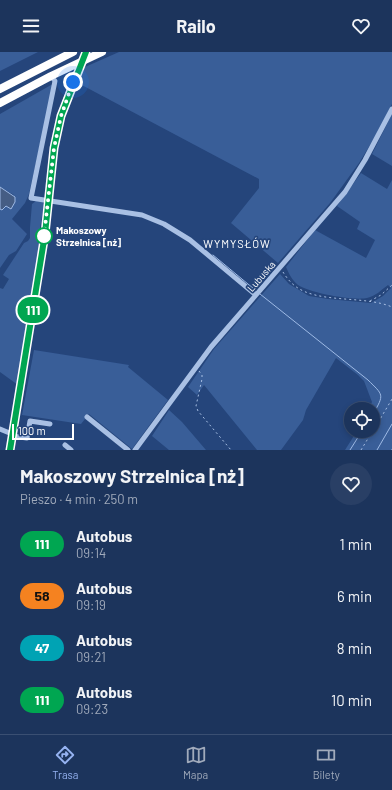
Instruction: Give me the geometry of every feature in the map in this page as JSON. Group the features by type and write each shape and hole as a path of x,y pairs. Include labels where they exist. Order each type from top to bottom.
{"highway":[{"path":"0,89 73,52"},
{"path":"0,103 51,76 102,52"}],"main road":[{"path":"10,450 42,256 54,148 61,116 86,52"}],"street":[{"path":"51,76 55,81 31,198 142,215 164,224 190,240 256,295"},
{"name":"Lubuska","path":"135,450 196,367 345,192 365,160 392,109"},
{"path":"87,417 128,450"},
{"path":"0,428 12,435 27,438 30,421 50,424"},
{"path":"65,445 71,450"}],"path":[{"path":"280,268 290,282 296,287 310,294 369,301 392,307"},
{"path":"369,301 381,295 392,285"},
{"path":"196,367 202,375 196,406 198,411 231,450"},
{"path":"380,419 392,399"},
{"path":"361,450 369,438"}],"shaded area":[{"path":"0,52 38,52 0,71"},
{"path":"119,52 392,52 392,104 375,137 359,163 330,203 278,263 231,223 259,188 259,179 78,83 85,67"},
{"path":"53,85 29,194 25,203 12,219 27,234 16,251 9,255 0,268 0,209 2,210 14,195 0,187 0,114"},
{"path":"392,114 392,166 372,154"},
{"path":"361,173 387,189 392,180 392,450 345,450 353,438 380,438 380,402 372,402 364,381 336,358 306,410 303,420 281,450 257,450 204,385 197,395 188,387 214,349 280,274 289,284 309,296 328,299 371,303 383,296 391,288 388,285 376,294 361,299 332,296 304,288 298,285 291,277 286,267 315,230 366,258 375,240 357,229 360,222 337,206"},
{"path":"0,187 15,197 15,202 11,209 6,206 2,210 0,209"},
{"path":"36,201 43,202 44,205 38,239 40,239 40,251 18,385 0,372 0,288 3,289 9,279 3,275 24,243 30,238 32,204"},
{"path":"34,350 129,365 128,367 168,400 132,449 89,414 81,424 22,415"},
{"path":"169,410 182,422 206,450 169,450 152,436"}],"waterway":[{"path":"213,255 254,289"},
{"path":"260,294 368,380 381,395 379,402"},
{"path":"377,450 392,424"},
{"path":"350,450 358,438"}],"bus line":[{"name":"111","path":"10,450 45,234 54,148 61,116 86,52"}],"place":[{"name":"Makoszowy Strzelnica [nż]","path":"44,236"}],"district":[{"name":"WYMYSŁÓW","path":"237,243"}],"route":[{"path":"44,236 54,148 61,116 73,82"}]}
